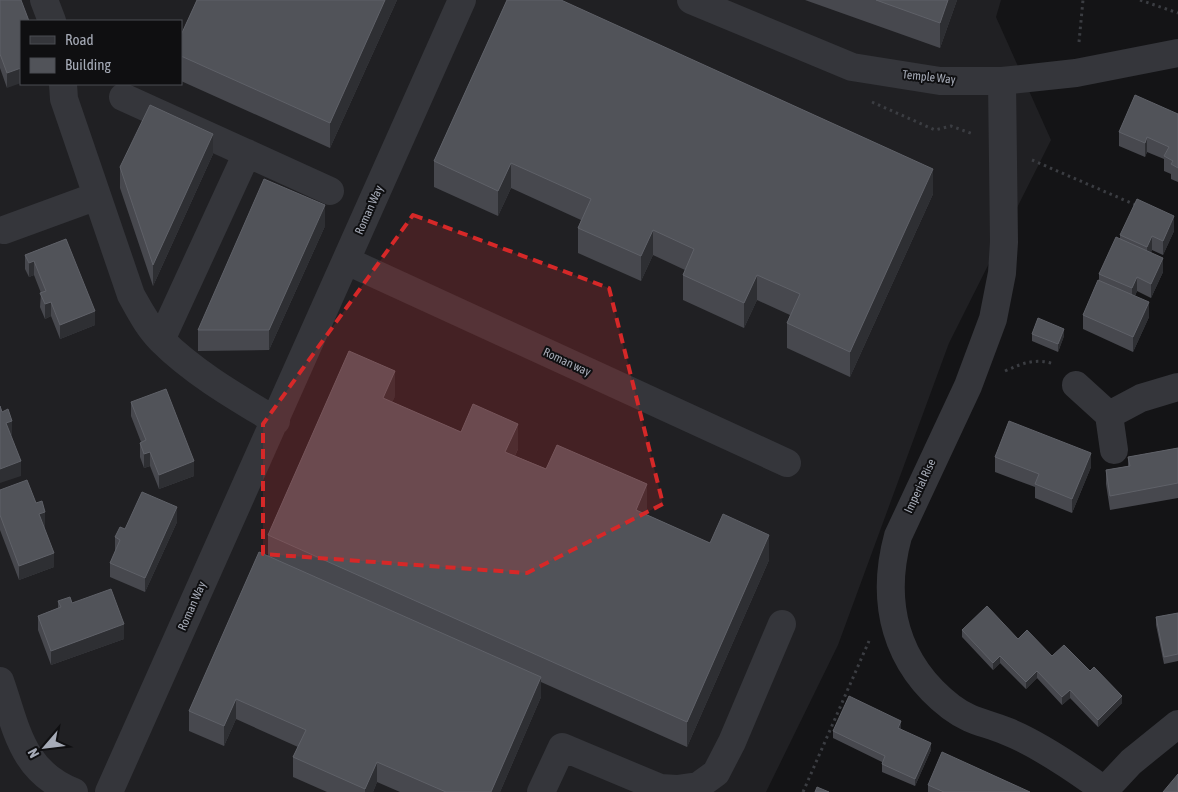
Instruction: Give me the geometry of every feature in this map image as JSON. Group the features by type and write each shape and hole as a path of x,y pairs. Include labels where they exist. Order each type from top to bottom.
{"street":[{"path":"44,0 52,20"},
{"name":"Roman Way","path":"109,792 462,0"},
{"name":"Temple Way","path":"691,0 852,67 940,81 1002,81 1076,73 1178,53"},
{"name":"Imperial Rise","path":"1002,81 1004,242 1002,273 993,319 968,386 898,536 891,560 889,582 892,616 905,653 916,671 951,707 976,722 1006,731 1082,774 1103,791 1131,762 1178,724"},
{"path":"63,91 131,295 145,320 162,340 222,389 276,420"},
{"path":"123,98 330,191"},
{"path":"162,340 247,153"},
{"path":"4,230 97,196"},
{"name":"Roman way","path":"347,261 787,463"},
{"path":"1076,386 1109,415 1114,450"},
{"path":"1109,415 1141,398 1178,387"},
{"path":"541,792 562,747 660,788 677,790 698,786 716,773 732,742 782,624"},
{"path":"0,681 25,751 39,772 58,786 74,792"}],"path":[{"path":"1076,73 1083,0"},
{"path":"1140,0 1178,13"},
{"path":"968,386 1027,362 1039,360 1054,364 1067,373 1076,386"},
{"path":"803,792 866,646 877,625 892,616"}],"highlighted area":[{"path":"413,215 609,288 663,504 527,573 263,554 263,424"}],"shaded area":[{"path":"0,0 1001,0 996,17 1051,140 949,343 838,645 766,792 0,792"}],"building":[{"path":"0,0 21,0 29,20 20,20 20,68 7,73 0,54"},
{"path":"197,0 385,0 330,123 182,56 182,33"},
{"path":"507,0 561,0 933,169 850,352 787,323 800,294 757,275 744,303 683,275 694,249 653,230 641,256 578,228 591,199 511,163 498,191 434,161"},
{"path":"876,0 948,0 940,23"},
{"path":"1135,95 1178,114 1178,168 1171,164 1173,161 1164,156 1169,147 1147,137 1145,143 1119,132"},
{"path":"150,105 213,134 153,265 120,167"},
{"path":"264,179 325,205 269,330 198,330"},
{"path":"1137,199 1174,216 1163,241 1152,236 1147,247 1120,235"},
{"path":"1116,237 1163,258 1151,284 1137,277 1132,288 1099,274"},
{"path":"66,239 95,311 60,325 51,302 45,304 40,293 46,291 34,261 29,263 25,255"},
{"path":"1098,280 1149,302 1133,337 1083,315"},
{"path":"1038,318 1064,329 1058,344 1032,334"},
{"path":"349,351 395,371 383,398 461,432 473,404 518,424 505,452 546,469 557,445 647,484 636,510 710,543 723,514 769,535 687,722 268,535"},
{"path":"166,389 194,461 159,475 150,452 144,454 140,443 146,440 131,402"},
{"path":"0,406 2,412 8,409 12,421 6,423 21,461 0,469"},
{"path":"1009,421 1091,453 1072,499 1035,484 1039,474 995,457"},
{"path":"1178,448 1178,483 1110,496 1106,470 1130,466 1128,457"},
{"path":"27,480 36,503 42,501 45,512 39,514 54,553 19,566 0,515 0,490"},
{"path":"142,492 177,507 145,578 110,563 120,540 115,537 120,527 125,529"},
{"path":"259,552 541,677 491,792 446,792 377,762 365,789 293,757 306,730 236,699 224,726 189,711"},
{"path":"111,589 124,624 51,651 38,616 61,607 58,601 70,597 72,603"},
{"path":"987,606 1018,639 1027,630 1052,656 1064,645 1090,671 1094,667 1122,696 1098,720 1070,690 1062,697 1037,671 1026,682 1000,656 993,663 962,630"},
{"path":"1178,613 1178,654 1164,657 1156,617"},
{"path":"849,696 901,721 898,728 931,743 915,779 882,764 885,756 833,731"},
{"path":"942,752 1030,792 944,792 928,785"},
{"path":"1178,774 1178,792 1163,792"},
{"path":"817,787 829,792 815,792"}]}
